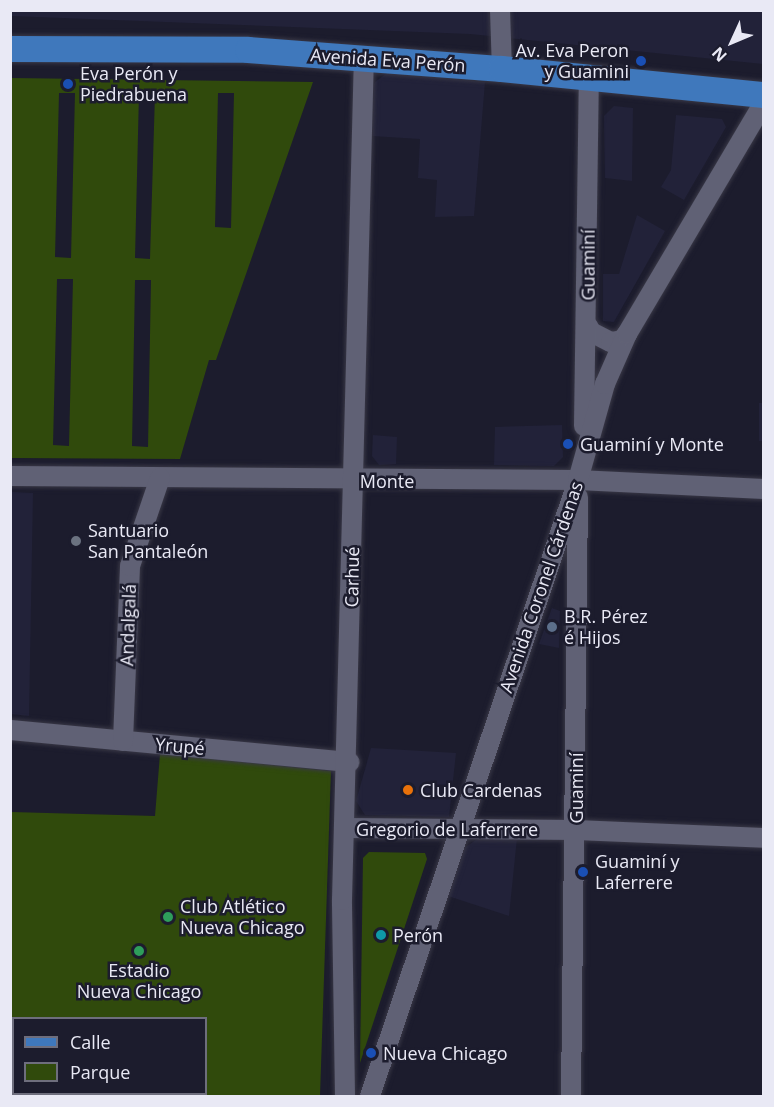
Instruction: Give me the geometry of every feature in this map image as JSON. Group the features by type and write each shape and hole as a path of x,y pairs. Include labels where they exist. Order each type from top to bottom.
{"main road":[{"name":"Avenida Eva Perón","path":"10,49 248,50 364,57 764,95"}],"street":[{"path":"500,10 502,69"},
{"name":"Carhué","path":"345,1096 342,900 349,762 364,57"},
{"name":"Guaminí","path":"584,452 588,326 589,78"},
{"name":"Avenida Coronel Cárdenas","path":"370,1096 457,829 578,480 584,452 605,384 627,334 764,102"},
{"path":"588,326 591,332 611,342 622,340 627,334"},
{"name":"Monte","path":"10,476 354,481 578,480 764,489"},
{"name":"Andalgalá","path":"123,741 130,566 160,478"},
{"name":"Guaminí","path":"571,1096 576,830 578,480"},
{"name":"Yrupé","path":"10,730 349,762"},
{"name":"Gregorio de Laferrere","path":"347,828 576,830 764,838"}],"shaded area":[{"path":"11,10 763,11 763,64 470,34 11,16"},
{"path":"387,73 485,82 474,216 435,217 437,180 418,178 420,139 372,136 372,89 375,82"},
{"path":"614,106 633,108 632,181 605,178 604,116"},
{"path":"676,115 722,119 726,127 684,200 661,187 671,170"},
{"path":"637,215 665,231 614,322 603,321 603,274 619,274"},
{"path":"759,403 763,403 763,441 759,441"},
{"path":"562,425 563,457 554,466 494,465 495,427"},
{"path":"373,435 397,437 396,464 379,465 372,456"},
{"path":"11,492 33,493 29,716 11,714"},
{"name":"B.R. Pérez é Hijos","path":"552,608 560,611 559,648 539,644"},
{"path":"371,748 456,753 449,817 365,815 356,801"},
{"path":"479,838 517,838 509,916 448,896 464,848"}],"green space":[{"path":"11,78 313,82 216,360 209,360 180,459 11,458","holes":["59,93 75,93 71,258 55,257","139,93 155,94 150,259 135,258","218,93 234,93 231,228 215,227","57,279 73,279 69,446 53,445","135,280 151,280 148,447 132,446"]},
{"name":"Club Atlético Nueva Chicago","path":"160,754 331,771 320,1096 11,1096 11,812 155,816"},
{"path":"369,852 425,853 427,859 360,1063 363,858"}],"place":[{"name":"Av. Eva Peron y Guamini","path":"641,61"},
{"name":"Eva Perón y Piedrabuena","path":"68,84"},
{"name":"Guaminí y Monte","path":"568,444"},
{"name":"Santuario San Pantaleón","path":"76,541"},
{"name":"B.R. Pérez é Hijos","path":"552,627"},
{"name":"Club Cardenas","path":"408,790"},
{"name":"Guaminí y Laferrere","path":"583,872"},
{"name":"Club Atlético Nueva Chicago","path":"168,917"},
{"name":"Perón","path":"381,935"},
{"name":"Estadio Nueva Chicago","path":"139,951"},
{"name":"Nueva Chicago","path":"371,1053"}]}
